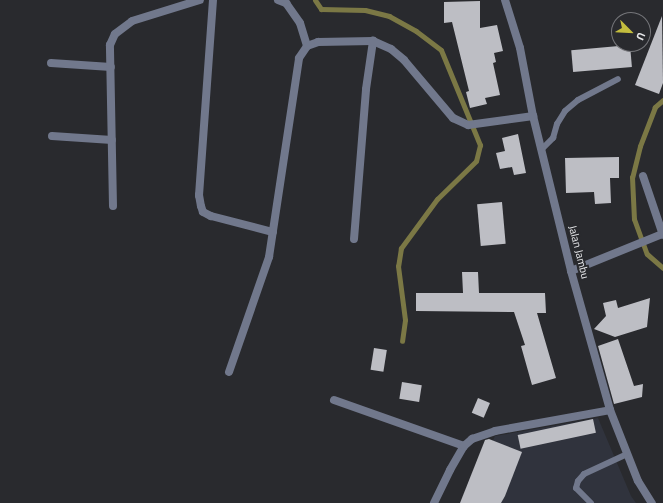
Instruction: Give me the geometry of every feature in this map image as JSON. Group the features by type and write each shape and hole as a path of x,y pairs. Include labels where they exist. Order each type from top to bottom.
{"street":[{"path":"113,206 110,45 115,34 132,21 200,0"},
{"path":"213,0 199,195 201,206 203,212 211,216 274,232"},
{"path":"278,0 286,3 300,23 307,46"},
{"name":"Jalan Jambu","path":"505,0 520,48 533,116 571,271 610,410 638,481 652,503"},
{"path":"229,372 269,257 274,232 299,58 307,46 318,42 373,41 391,49 404,60 453,118 468,125 533,116"},
{"path":"354,239 366,89 373,41"},
{"path":"51,63 110,67"},
{"path":"52,136 112,140"},
{"path":"571,271 663,234 644,176"},
{"path":"334,400 464,446"},
{"path":"434,503 464,446 472,439 495,431 610,410"}],"lane":[{"path":"542,149 553,138 556,124 565,111 578,100 618,79"},
{"path":"591,503 576,488 578,481 584,474 627,454"}],"shaded area":[{"path":"598,418 631,496 636,503 465,503 495,436"}],"building":[{"path":"480,1 480,28 497,25 503,51 494,53 496,62 493,63 500,95 485,98 487,104 470,108 466,92 469,91 452,22 444,23 444,2"},
{"path":"662,16 663,83 659,94 635,85 648,52 651,52 651,44"},
{"path":"611,47 611,52 631,52 632,67 573,72 571,50"},
{"path":"518,134 526,173 514,175 512,167 500,169 496,153 505,151 502,138"},
{"path":"619,157 619,178 610,178 611,203 595,204 594,192 566,193 565,158"},
{"path":"502,202 506,244 481,246 477,204"},
{"path":"462,272 478,272 479,293 545,293 546,313 537,313 556,378 532,385 521,346 525,345 514,312 416,311 416,293 463,293"},
{"path":"650,298 647,327 615,337 594,329 606,316 603,303 616,300 618,308"},
{"path":"618,339 634,386 643,384 642,397 614,404 598,346"},
{"path":"374,348 387,350 383,372 371,370"},
{"path":"402,382 422,385 419,402 399,399"},
{"path":"478,398 490,403 484,418 472,413"},
{"path":"593,419 596,433 521,449 518,435"},
{"path":"489,439 522,452 505,496 501,503 460,503 485,440"}],"waterway":[{"path":"315,0 321,9 365,10 389,16 416,31 441,50 480,145 476,161 437,199 401,248 398,266 405,320 402,341"},
{"path":"663,100 655,107 640,146 632,177 634,219 647,254 663,268"}]}
